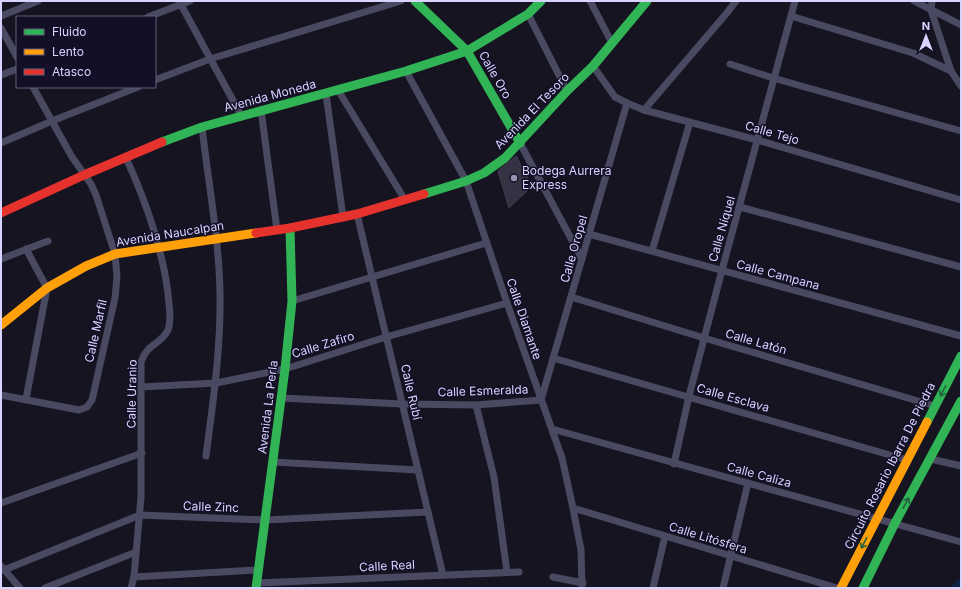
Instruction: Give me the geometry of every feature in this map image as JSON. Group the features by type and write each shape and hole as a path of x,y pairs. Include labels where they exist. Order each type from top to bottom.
{"main road":[{"name":"Calle Oro","path":"415,1 467,51 520,143"},
{"name":"Avenida Moneda","path":"1,213 84,175 202,127 261,110 326,94 406,71 467,51 528,14 541,1"},
{"name":"Avenida El Tesoro","path":"290,228 357,214 466,181 484,173 500,162 520,143 592,66 647,1"},
{"name":"Avenida Naucalpan","path":"1,325 47,288 86,266 115,254 290,228"},
{"name":"Avenida La Perla","path":"256,586 285,369 292,301 290,228"},
{"name":"Circuito Rosario Ibarra De Piedra","path":"841,588 961,356"},
{"path":"863,588 895,523 960,406"}],"street":[{"path":"1,16 38,1"},
{"path":"150,16 180,3 190,1"},
{"path":"156,80 210,59 401,1"},
{"path":"590,1 612,43"},
{"path":"644,110 736,1"},
{"name":"Calle Níquel","path":"674,464 704,338 795,1"},
{"path":"914,1 961,25"},
{"path":"932,1 932,10 951,71 961,86"},
{"path":"180,3 242,116"},
{"path":"528,14 567,91"},
{"path":"791,16 913,53 951,71"},
{"path":"1,28 16,55"},
{"path":"730,64 961,131"},
{"name":"Calle Tejo","path":"592,66 615,97 627,104 644,110 757,140 961,200"},
{"path":"1,75 16,69"},
{"name":"Calle Diamante","path":"406,71 466,181 486,243 562,458 581,550 582,585"},
{"name":"Calle Marfil","path":"1,395 79,410 87,407 92,400 115,298 117,276 115,254 96,195 72,157 35,88"},
{"path":"1,143 135,88"},
{"path":"338,90 405,200"},
{"path":"326,94 342,217"},
{"name":"Calle Oropel","path":"541,400 627,104"},
{"path":"261,110 277,230"},
{"path":"652,251 690,122"},
{"path":"202,127 216,240 220,291 220,327 216,383 206,456"},
{"name":"Calle Oro","path":"520,143 582,260"},
{"name":"Calle Uranio","path":"126,158 136,180 159,247 167,281 170,315 168,330 161,339 149,347 143,354 141,362 142,453 140,515 134,577 131,588"},
{"path":"740,207 961,267"},
{"name":"Calle Rubí","path":"357,214 443,575"},
{"name":"Calle Campana","path":"589,234 961,336"},
{"path":"1,259 48,241"},
{"path":"292,301 486,243"},
{"path":"26,249 47,288 26,399"},
{"name":"Calle Latón","path":"571,297 935,406"},
{"name":"Calle Zafiro","path":"141,387 216,383 285,369 386,337 507,303"},
{"name":"Calle Esclava","path":"553,358 907,460"},
{"name":"Calle Esmeralda","path":"281,398 402,404 476,405 541,400"},
{"path":"476,405 494,477 508,572"},
{"name":"Calle Caliza","path":"552,429 674,464 961,542"},
{"path":"1,503 142,453"},
{"path":"931,458 961,466"},
{"path":"273,462 418,470"},
{"path":"723,588 748,483"},
{"name":"Calle Litósfera","path":"573,508 837,588"},
{"name":"Calle Zinc","path":"3,568 140,515 265,520 428,512"},
{"path":"653,588 665,536"},
{"path":"45,588 136,552"},
{"path":"3,568 20,588"},
{"path":"134,577 258,570"},
{"name":"Calle Real","path":"256,586 519,572"},
{"path":"553,578 582,585"}],"building":[{"name":"Bodega Aurrera Express","path":"516,156 532,186 509,208 498,171"}],"waterway":[{"path":"956,588 961,583"}],"traffic: fast":[{"path":"415,1 467,51 520,143"},
{"path":"162,142 202,127 406,71 467,51 528,14 541,1"},
{"path":"424,194 466,181 484,173 505,158 567,91 593,66 647,1"},
{"path":"256,588 285,369 292,301 290,228"},
{"path":"927,422 961,356"},
{"path":"863,588 895,523 961,401"}],"traffic: slow":[{"path":"1,325 47,288 86,266 115,254 256,233"},
{"path":"841,588 927,422"}],"traffic: jam":[{"path":"1,213 84,175 162,142"},
{"path":"256,233 290,228 357,214 424,194"}],"place":[{"name":"Bodega Aurrera Express","path":"514,178"}]}
